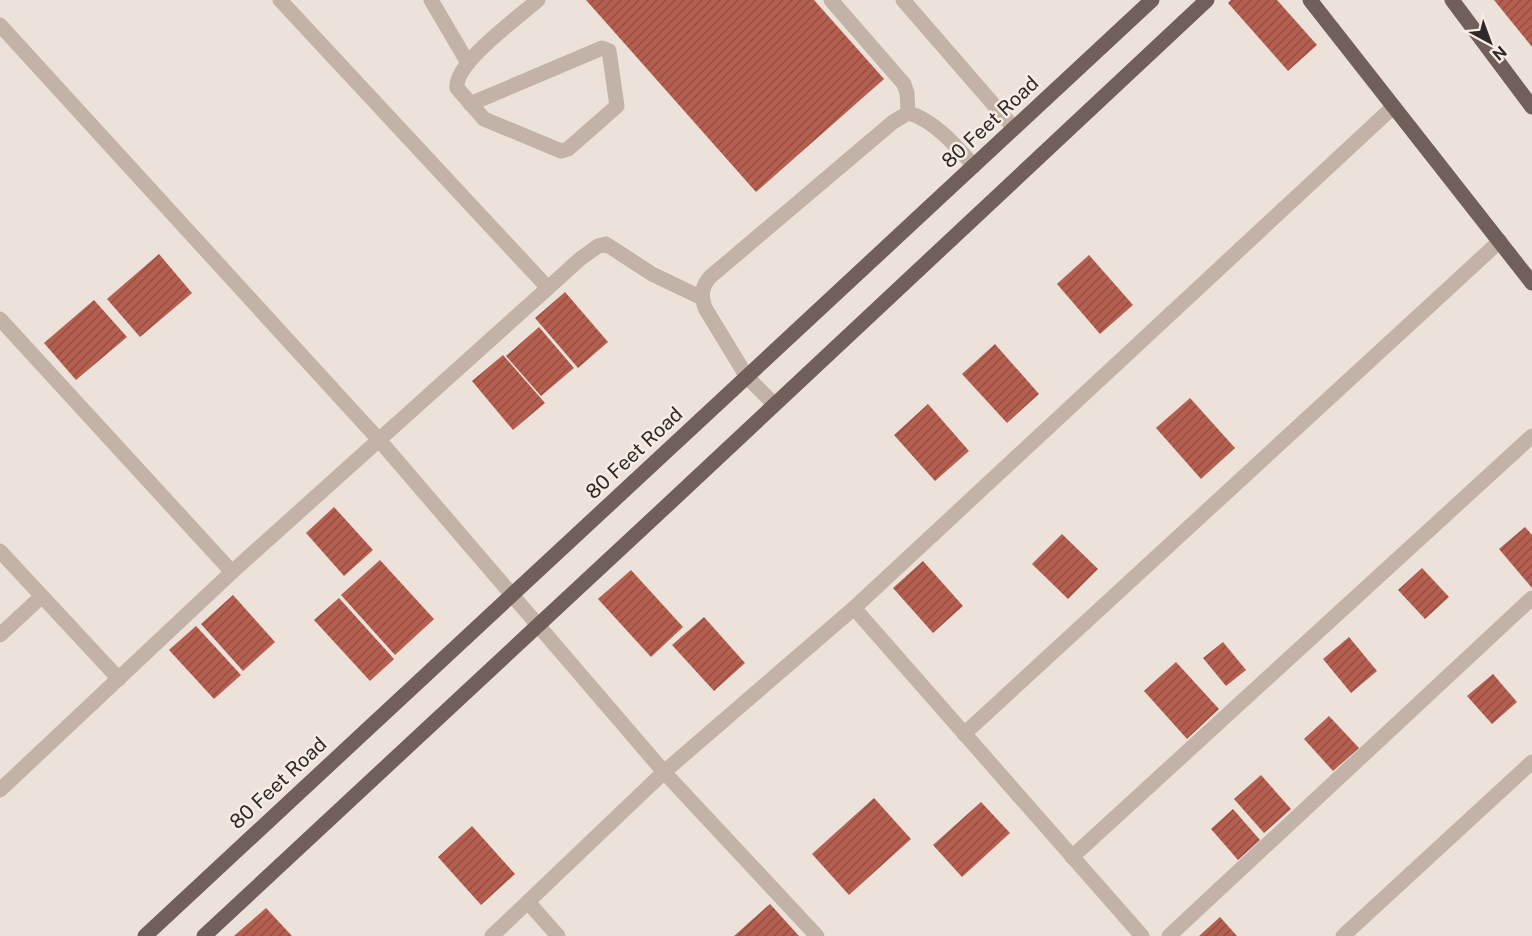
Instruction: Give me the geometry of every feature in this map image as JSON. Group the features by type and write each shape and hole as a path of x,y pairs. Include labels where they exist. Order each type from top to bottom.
{"main road":[{"name":"80 Feet Road","path":"145,936 1152,0"},
{"path":"204,936 539,627 1207,0"},
{"path":"1310,0 1392,108 1532,283"},
{"path":"1452,0 1532,107"}],"street":[{"path":"280,0 548,288"},
{"path":"431,0 468,63"},
{"path":"470,104 602,48 609,51 617,106 565,151 550,148 484,119 470,104 457,88 456,84 468,63 538,0"},
{"path":"831,0 904,84 908,113"},
{"path":"903,0 1014,128"},
{"path":"0,25 380,441 664,772 817,936"},
{"path":"492,936 664,772 854,608 1392,108"},
{"path":"774,404 747,377 705,308 702,297 703,286 710,277 892,122 908,113 916,115 956,145 974,166"},
{"path":"964,734 1500,241"},
{"path":"0,790 232,572 580,259 606,244 652,274 702,297"},
{"path":"0,319 232,572"},
{"path":"1072,857 1532,436"},
{"path":"0,551 119,679"},
{"path":"0,635 41,597"},
{"path":"1169,936 1532,598"},
{"path":"854,608 1142,936"},
{"path":"1343,936 1532,762"},
{"path":"528,902 558,936"}],"building":[{"path":"586,0 814,0 884,79 756,192"},
{"path":"1231,0 1277,0 1317,45 1288,71 1228,3"},
{"path":"1494,0 1532,0 1532,47"},
{"path":"159,254 192,293 140,337 107,299"},
{"path":"1089,255 1133,305 1100,334 1057,284"},
{"path":"565,292 608,342 578,368 535,318"},
{"path":"94,300 127,337 76,380 44,343"},
{"path":"539,327 574,368 541,396 506,356"},
{"path":"995,344 1039,394 1007,423 962,374"},
{"path":"503,355 545,403 513,430 472,381"},
{"path":"1190,398 1235,448 1201,479 1156,428"},
{"path":"928,404 969,451 935,481 894,435"},
{"path":"334,507 373,550 344,576 306,533"},
{"path":"1525,527 1532,535 1532,588 1499,549"},
{"path":"1062,534 1098,569 1068,599 1032,564"},
{"path":"380,560 434,619 395,655 341,595"},
{"path":"923,561 963,606 933,633 893,588"},
{"path":"1422,568 1449,597 1425,619 1398,590"},
{"path":"631,570 683,627 651,657 598,599"},
{"path":"233,595 275,642 243,671 201,624"},
{"path":"339,598 394,659 370,681 314,620"},
{"path":"704,617 745,663 714,691 672,645"},
{"path":"196,626 241,675 214,699 169,650"},
{"path":"1349,637 1377,671 1351,693 1323,659"},
{"path":"1223,642 1246,670 1226,686 1203,658"},
{"path":"1176,662 1219,709 1187,739 1144,691"},
{"path":"1493,674 1517,702 1492,724 1467,696"},
{"path":"1329,716 1359,748 1333,771 1304,739"},
{"path":"1261,775 1291,809 1264,833 1234,799"},
{"path":"874,798 911,839 849,895 812,854"},
{"path":"981,802 1010,833 962,877 933,845"},
{"path":"1233,809 1260,840 1238,860 1211,829"},
{"path":"472,826 515,874 481,905 438,857"},
{"path":"770,904 799,936 734,936"},
{"path":"266,908 292,936 234,936"},
{"path":"1220,917 1237,936 1199,936"}]}
